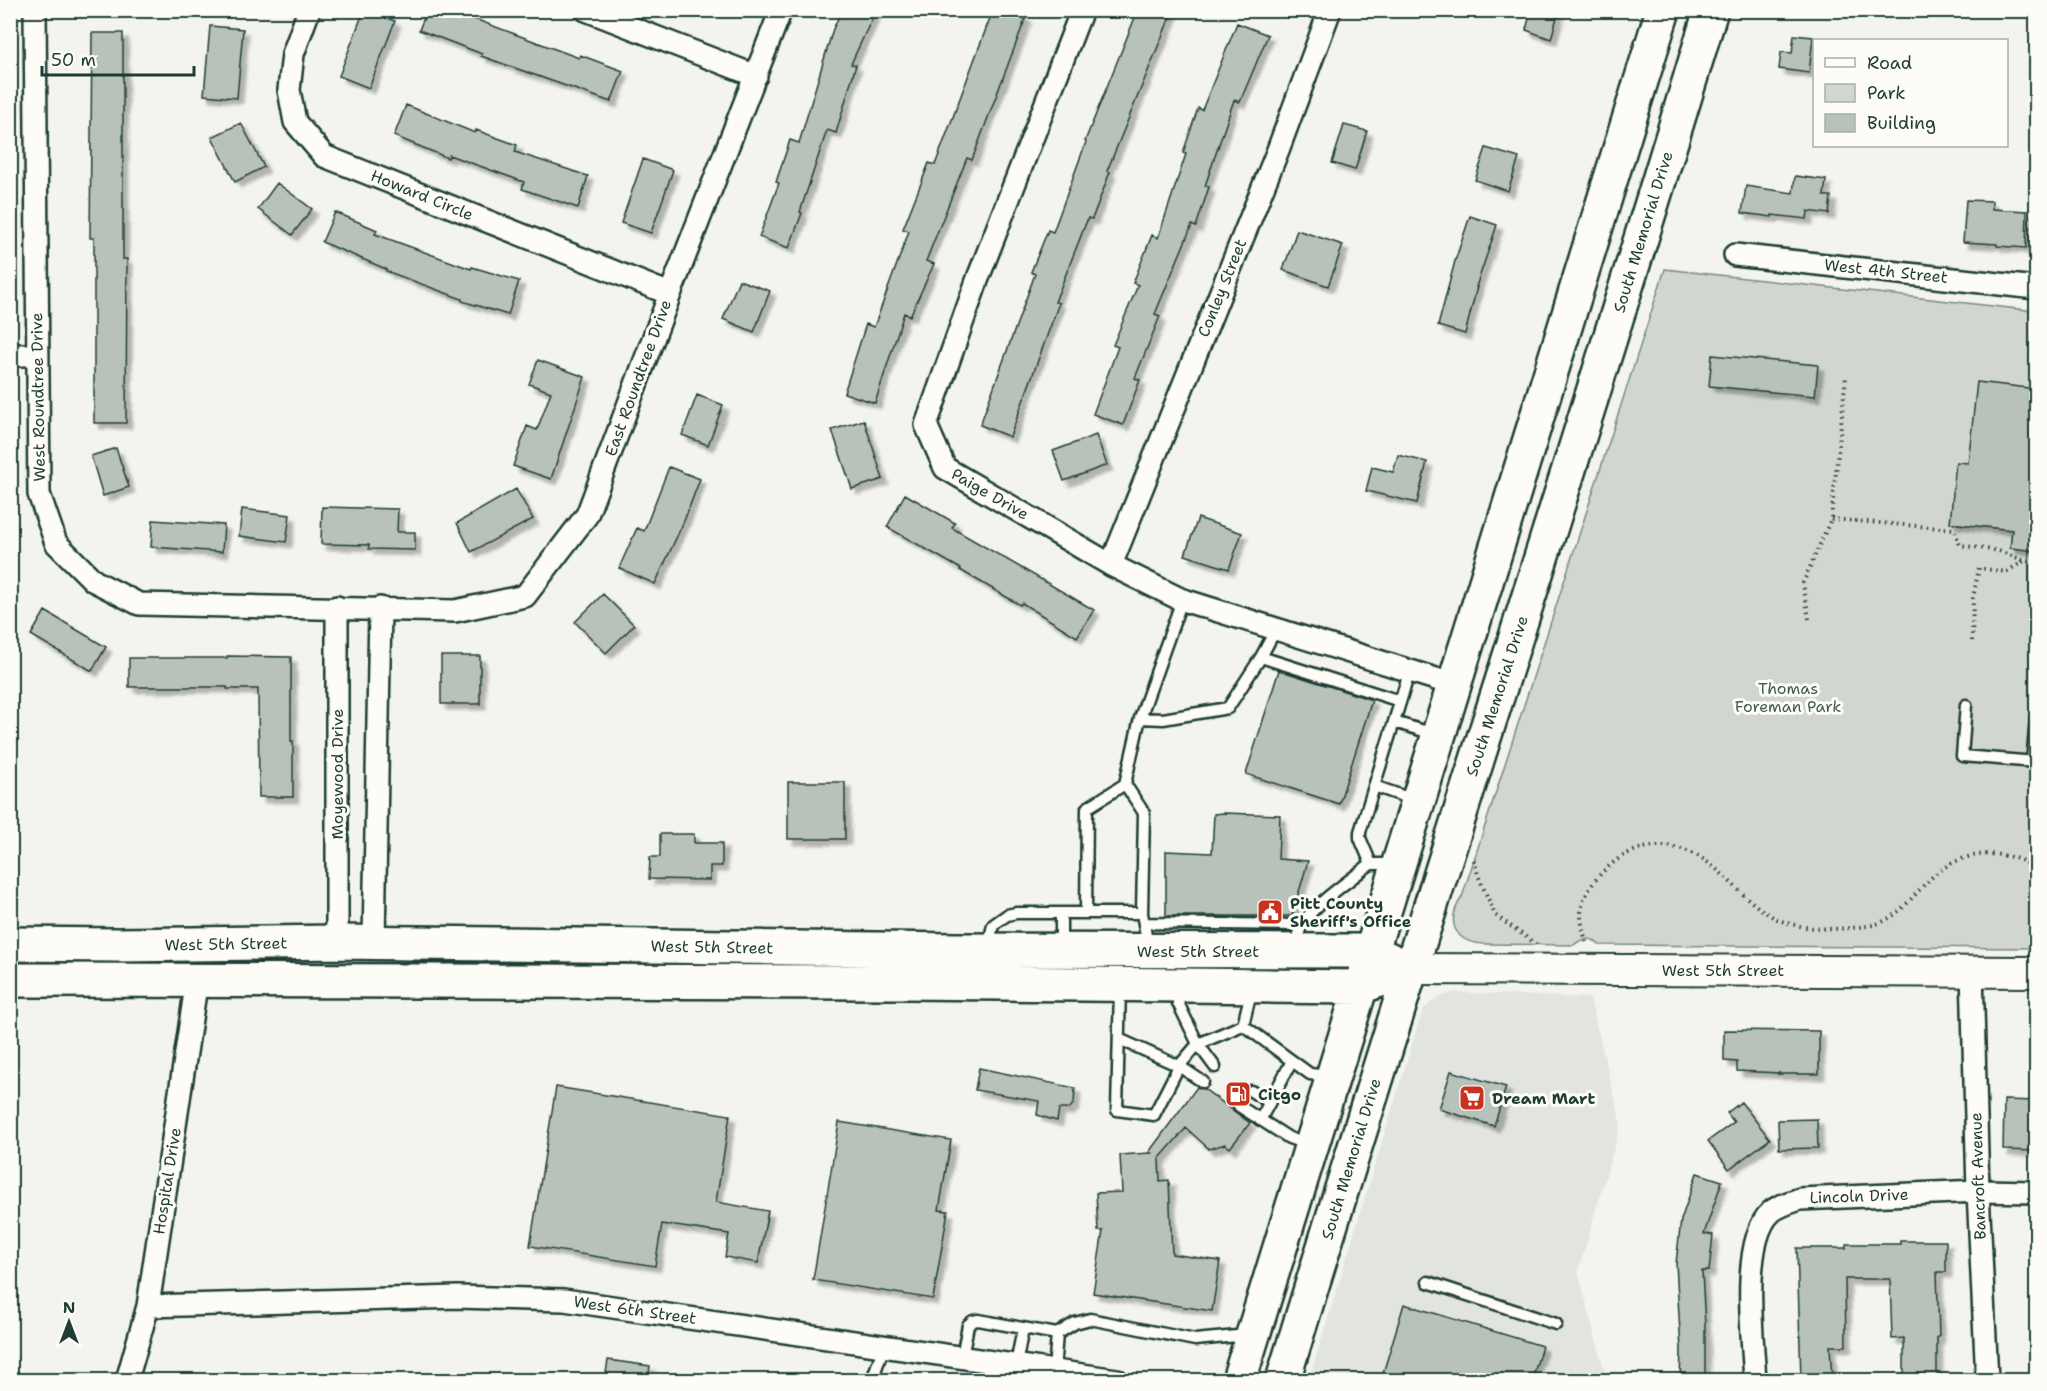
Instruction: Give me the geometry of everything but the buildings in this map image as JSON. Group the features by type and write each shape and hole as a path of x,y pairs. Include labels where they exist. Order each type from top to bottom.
{"main road":[{"path":"1239,1380 1371,951 1385,864 1419,801 1663,10"},
{"name":"South Memorial Drive","path":"1283,1380 1410,969 1641,241 1711,10"},
{"name":"West 5th Street","path":"10,944 374,942 1061,950 1145,929 1203,938 1298,939 1371,951 1410,969"},
{"path":"81,981 114,970 145,966 359,964 372,957 374,942"},
{"path":"10,960 57,957 118,945"},
{"name":"West 5th Street","path":"10,980 1360,987 1410,969 2037,972"}],"street":[{"name":"West Roundtree Drive","path":"35,10 39,494 56,543 94,581 139,604 380,608"},
{"name":"Howard Circle","path":"309,10 292,54 289,90 295,122 324,156 670,294"},
{"path":"586,10 756,76"},
{"name":"East Roundtree Drive","path":"380,608 455,611 525,596 587,515 781,10"},
{"name":"Paige Drive","path":"1082,10 978,278 926,425 945,468 1111,565 1182,600 1455,685"},
{"name":"Conley Street","path":"1111,565 1278,150 1330,10"},
{"name":"West 4th Street","path":"1735,255 2037,288"},
{"path":"10,355 38,355"},
{"name":"Moyewood Drive","path":"337,942 338,607"},
{"path":"374,942 380,608"},
{"name":"Bancroft Avenue","path":"1972,971 1978,1191 1987,1380"},
{"name":"Hospital Drive","path":"127,1380 148,1306 197,980"},
{"path":"1978,1191 2037,1192"},
{"name":"Lincoln Drive","path":"1755,1380 1751,1284 1753,1260 1756,1239 1762,1224 1771,1212 1800,1198 1978,1191"},
{"name":"West 6th Street","path":"148,1306 458,1297 564,1300 1118,1380"}],"lane":[{"path":"1086,913 1087,808 1125,784 1140,718 1182,600"},
{"path":"1140,718 1162,719 1228,708 1276,629"},
{"path":"1261,657 1400,701"},
{"path":"1298,939 1307,916 1385,864 1360,838 1360,832 1410,670"},
{"path":"1966,705 1962,756 2034,762 2037,719"},
{"path":"1394,722 1440,735"},
{"path":"987,950 993,925 1007,915 1016,913 1086,913 1145,929 1144,813 1125,784"},
{"path":"1374,786 1419,801"},
{"path":"1061,913 1061,950"},
{"path":"1120,984 1117,1110 1154,1116 1179,1066 1198,1044 1243,1025"},
{"path":"1178,985 1178,1003 1198,1044 1215,1066"},
{"path":"1243,1025 1253,985"},
{"path":"1243,1025 1310,1074 1332,1077"},
{"path":"1119,1039 1179,1066 1203,1082"},
{"path":"1260,1120 1292,1061"},
{"path":"1251,1090 1269,1102"},
{"path":"1239,1106 1289,1138 1310,1145"},
{"path":"1428,1282 1556,1324"},
{"path":"962,1358 968,1325 973,1321 1057,1334 1075,1323 1090,1319 1195,1340 1237,1336 1251,1338"},
{"path":"1016,1365 1023,1328"},
{"path":"1054,1371 1057,1334"},
{"path":"872,1380 884,1346"}],"path":[{"path":"1809,619 1803,583 1831,519 1846,377"},
{"path":"1831,519 1954,529 1960,545 2000,551 2025,561 2037,562"},
{"path":"1972,641 1973,598 1979,568 2006,573 2025,561"},
{"path":"1586,942 1581,914 1584,900 1599,875 1624,854 1643,847 1664,846 1693,852 1729,880 1751,902 1778,919 1824,929 1873,926 1895,914 1941,870 1959,860 1983,854 2006,855 2025,861 2037,868"},
{"path":"1472,856 1496,915 1540,946"}],"shaded area":[{"path":"1455,992 1590,998 1621,1124 1578,1272 1607,1380 1309,1380 1420,1018 1424,1009 1432,1001"}],"green space":[{"name":"Thomas Foreman Park","path":"1665,269 2036,311 2036,948 1599,945 1587,939 1574,945 1485,944 1466,940 1456,930 1454,915 1462,897"}],"place":[{"name":"Pitt County Sheriff's Office","path":"1270,912"},
{"name":"Citgo","path":"1238,1094"},
{"name":"Dream Mart","path":"1472,1098"}]}
